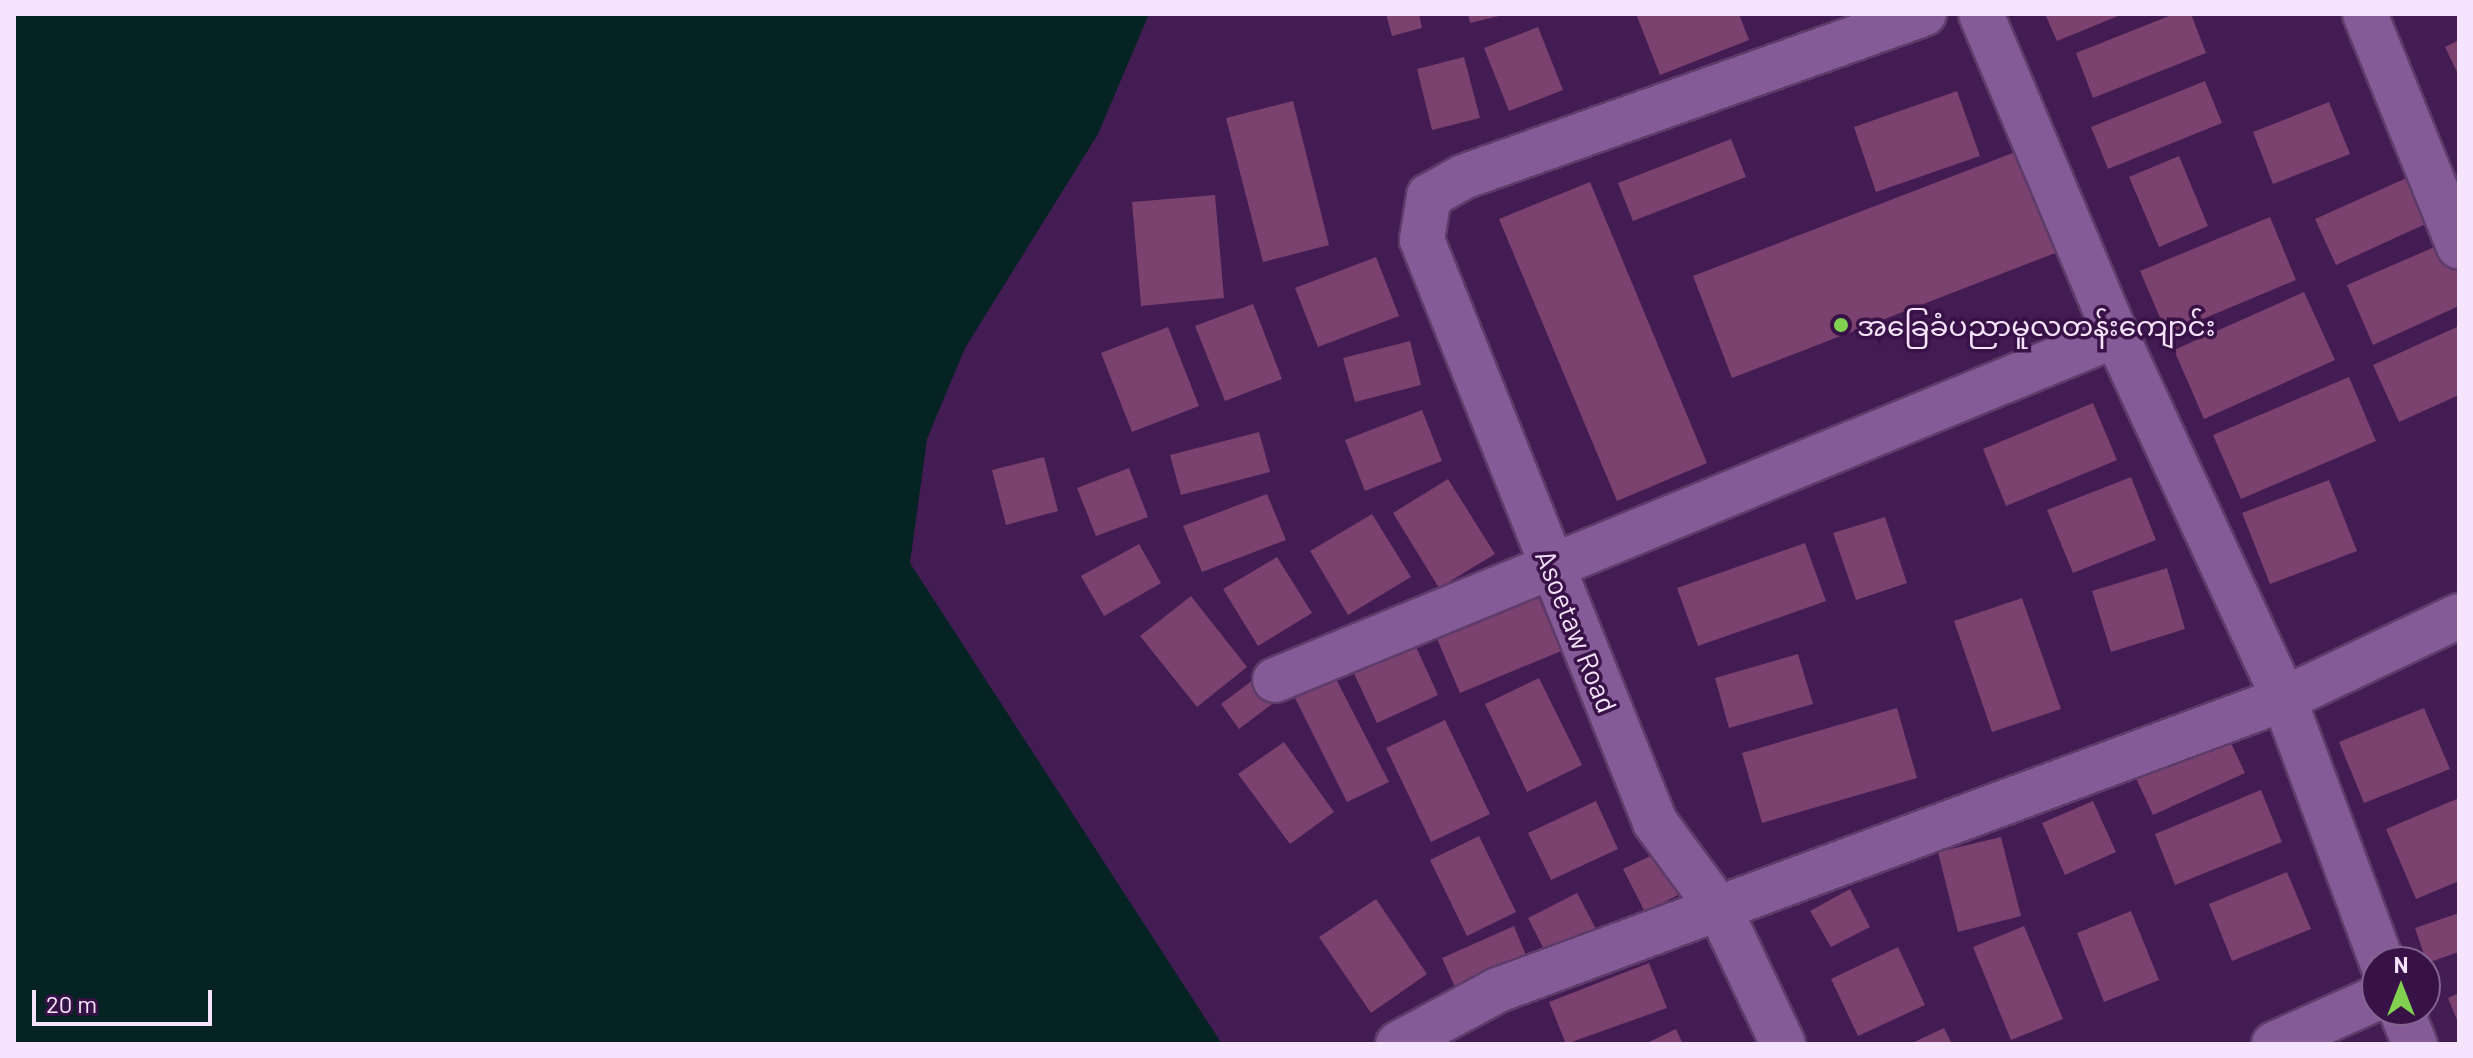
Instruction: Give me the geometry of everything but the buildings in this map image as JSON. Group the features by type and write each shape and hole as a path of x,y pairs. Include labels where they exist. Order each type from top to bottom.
{"street":[{"name":"Asoetaw Road","path":"1783,1044 1721,912 1655,822 1550,567 1422,240 1429,196 1463,177 1924,14"},
{"path":"1981,14 2116,335 2284,699 2376,946"},
{"path":"2365,14 2448,193 2459,247"},
{"path":"1275,680 2116,335"},
{"path":"1398,1044 1498,990 1721,912 2284,699 2459,616"},
{"path":"2274,1044 2361,1005"}],"shaded area":[{"path":"14,14 1149,14 1098,134 965,348 927,439 910,563 1222,1044 14,1044"}],"place":[{"name":"အခြေခံပညာမူလတန်းကျောင်း","path":"1841,325"}]}
